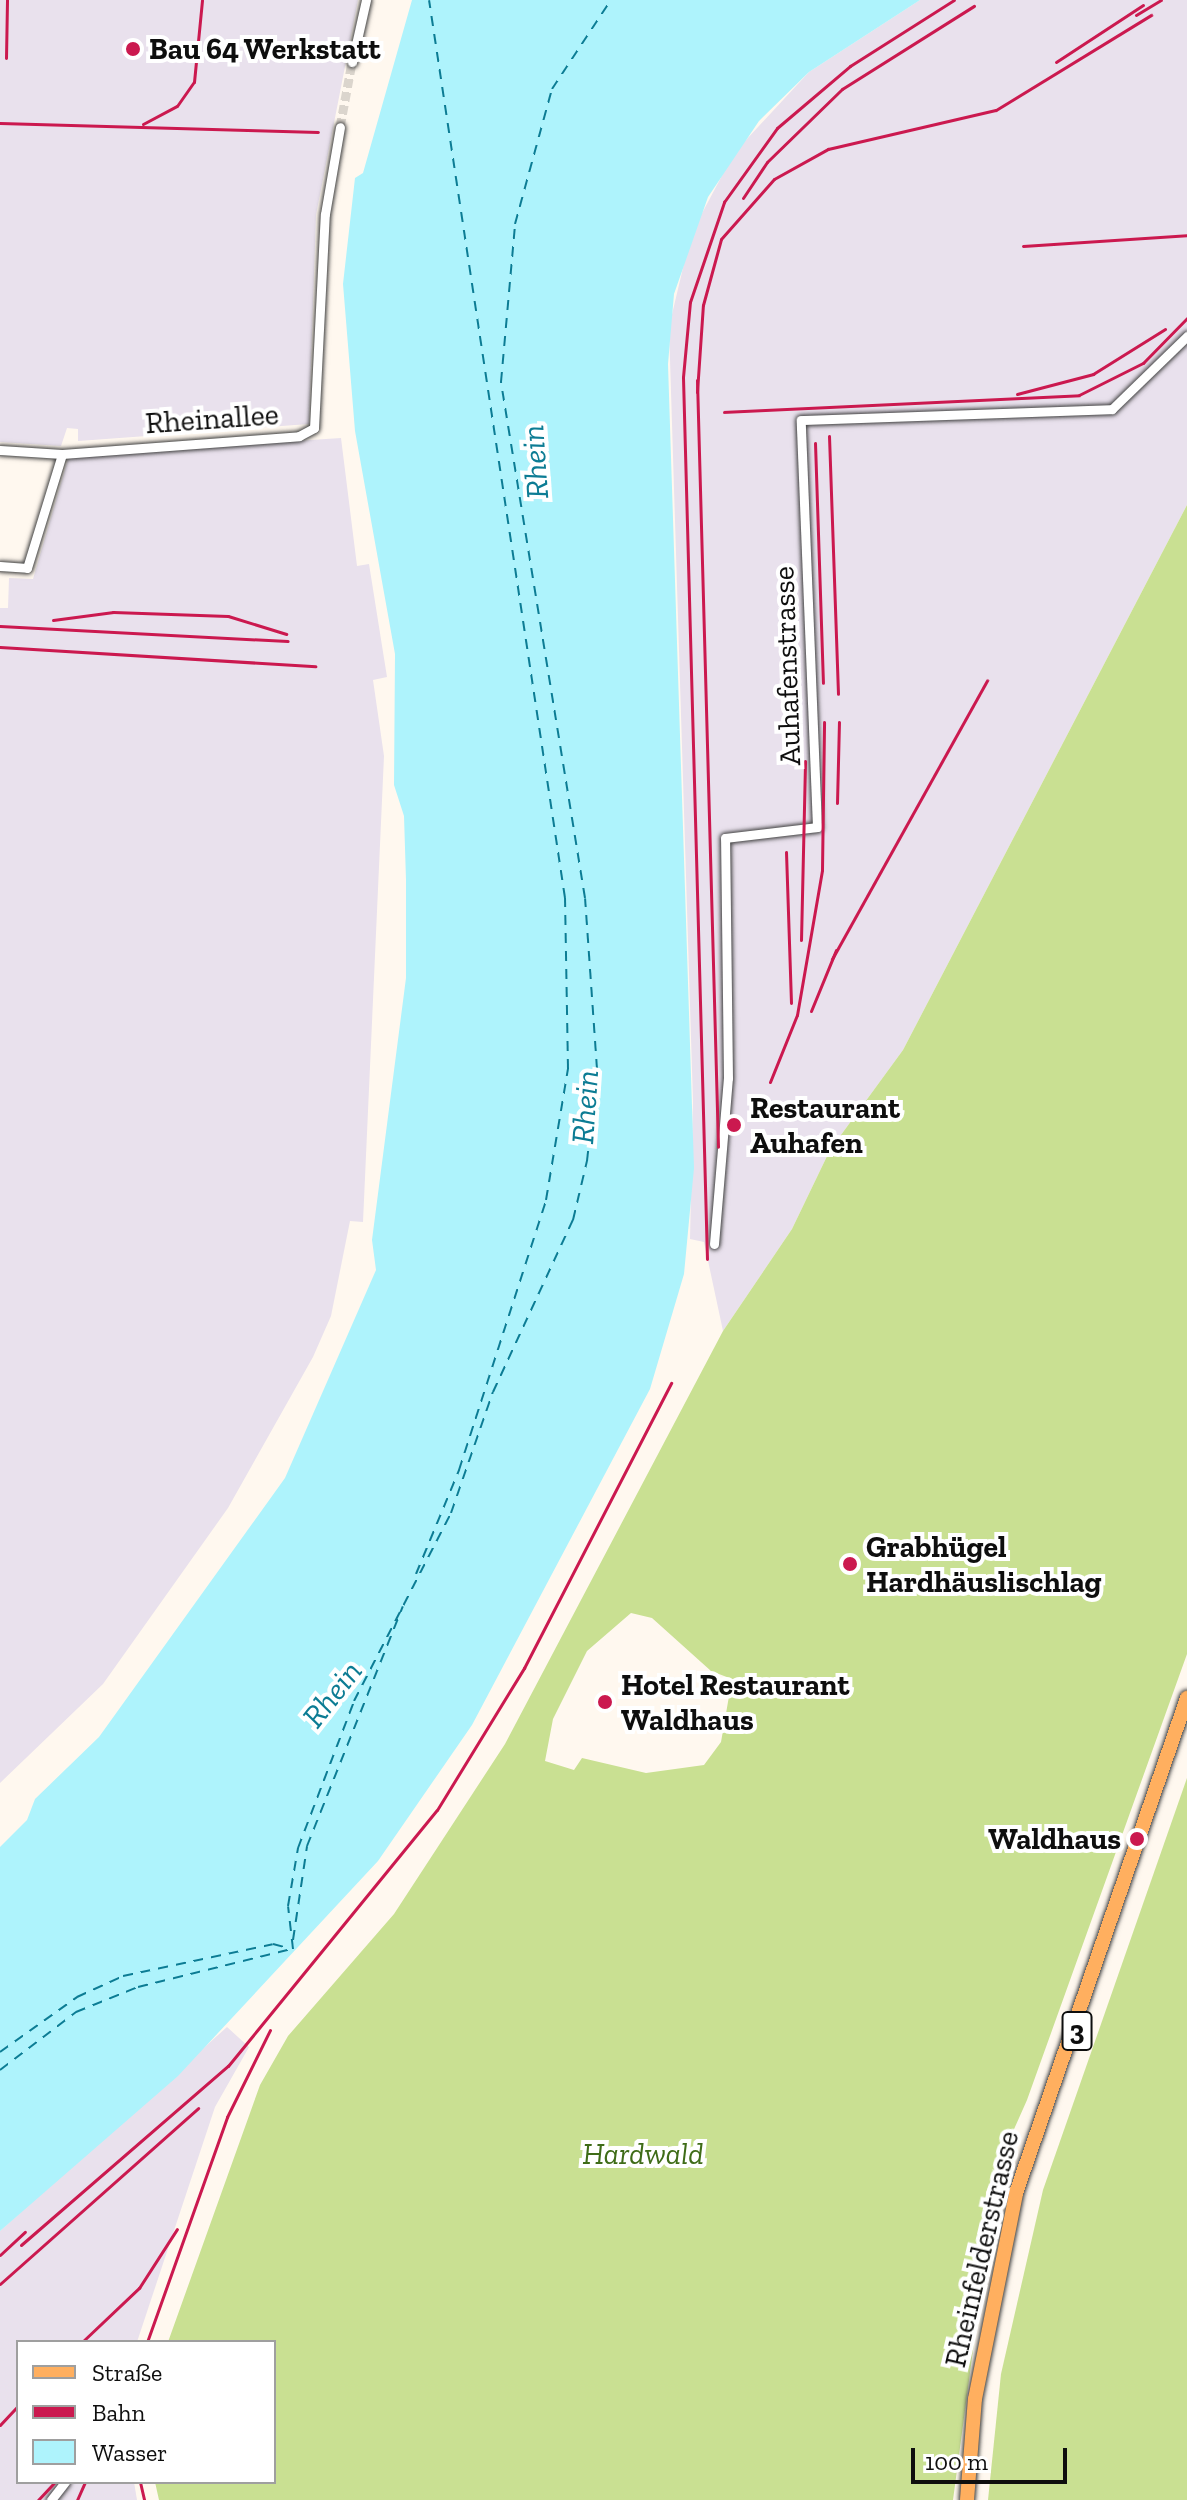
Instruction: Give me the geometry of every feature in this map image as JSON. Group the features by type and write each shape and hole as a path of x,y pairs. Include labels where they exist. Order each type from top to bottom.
{"main road":[{"name":"Rheinfelderstrasse","path":"967,2500 975,2399 1016,2193 1187,1698"},
{"name":"Rheinfelderstrasse","path":"974,2500 985,2386 1025,2189 1187,1725"}],"street":[{"path":"352,62 366,0"},
{"name":"Rheinallee","path":"0,450 62,454 299,436 314,428 325,214 340,127"},
{"name":"Auhafenstrasse","path":"714,1244 728,1078 725,838 817,827 801,420 1112,409 1187,336"},
{"path":"0,566 27,568 62,454"},
{"path":"51,2500 63,2484"}],"shaded area":[{"path":"0,0 358,0 316,215 309,424 78,441 78,429 67,428 61,446 0,442"},
{"path":"920,0 1187,0 1187,505 903,1050 830,1150 792,1229 723,1331 704,1242 690,1239 693,1102 669,327 691,234 734,153 809,72"},
{"path":"341,438 357,566 369,564 387,677 373,680 384,756 363,1222 350,1221 331,1316 313,1357 228,1508 103,1684 0,1783 0,608 8,608 9,578 33,579 69,456"},
{"path":"227,2027 249,2047 215,2107 138,2340 16,2340 16,2484 134,2484 137,2500 0,2500 0,2231"}],"green space":[{"name":"Hardwald","path":"1187,505 1187,1654 1027,2100 986,2192 984,2268 953,2500 159,2500 155,2484 276,2484 276,2340 169,2340 260,2085 288,2036 394,1914 505,1744 723,1331 792,1229 830,1150 903,1050","holes":["631,1613 652,1618 711,1671 732,1679 721,1742 704,1765 646,1773 582,1758 574,1770 545,1761 553,1719 587,1651"]},
{"path":"1187,1778 1187,2500 988,2500 1001,2374 1043,2190"}],"water":[{"name":"Rhein","path":"412,0 920,0 809,72 759,121 708,197 674,294 668,364 694,1168 684,1274 650,1389 472,1725 378,1861 178,2076 0,2231 0,1847 27,1820 35,1799 99,1737 285,1478 376,1270 372,1240 406,978 404,816 394,785 395,654 355,431 343,284 355,178 363,173"}],"ferry route":[{"path":"416,1574 459,1470 546,1200 568,1069 565,898 429,0"},
{"path":"293,1949 288,1906 298,1848 354,1701 451,1513 493,1392 573,1220 587,1161 597,1069 585,898 501,382 515,224 552,89 611,0"},
{"path":"293,1940 307,1846 403,1606"},
{"path":"0,2052 77,1997 123,1976 273,1944 288,1948"},
{"path":"0,2070 76,2012 138,1987 292,1949"}],"tunnel":[{"path":"340,127 352,62"}],"railway":[{"path":"6,58 7,0"},
{"path":"143,124 177,106 194,82 202,0"},
{"path":"707,1259 683,377 690,302 724,202 777,128 850,66 954,0"},
{"path":"1136,15 1161,0"},
{"path":"1056,62 1143,5"},
{"path":"743,198 767,162 842,89 974,6"},
{"path":"697,392 703,305 721,239 774,179 828,149 996,110 1151,15"},
{"path":"0,123 318,132"},
{"path":"1023,246 1187,235"},
{"path":"724,412 1079,395 1143,363 1187,318"},
{"path":"1017,394 1093,374 1165,329"},
{"path":"697,380 718,1147"},
{"path":"829,436 838,694"},
{"path":"815,443 823,683"},
{"path":"53,620 113,612 228,616 286,634"},
{"path":"0,626 288,641"},
{"path":"0,647 315,666"},
{"path":"832,959 987,680"},
{"path":"770,1082 797,1015 822,870 824,722"},
{"path":"837,803 839,722"},
{"path":"801,940 805,761"},
{"path":"786,852 791,1003"},
{"path":"811,1011 836,950"},
{"path":"21,2245 228,2066 437,1810 524,1668 671,1383"},
{"path":"148,2340 227,2117 270,2030"},
{"path":"0,2284 198,2108"},
{"path":"84,2340 139,2288 177,2229"},
{"path":"0,2255 25,2232"},
{"path":"0,2425 16,2408"},
{"path":"38,2500 53,2484"},
{"path":"77,2500 84,2484"},
{"path":"140,2484 144,2500"}],"place":[{"name":"Bau 64 Werkstatt","path":"133,49"},
{"name":"Restaurant Auhafen","path":"734,1125"},
{"name":"Grabhügel Hardhäuslischlag","path":"850,1564"},
{"name":"Hotel Restaurant Waldhaus","path":"605,1702"},
{"name":"Waldhaus","path":"1137,1839"}]}
